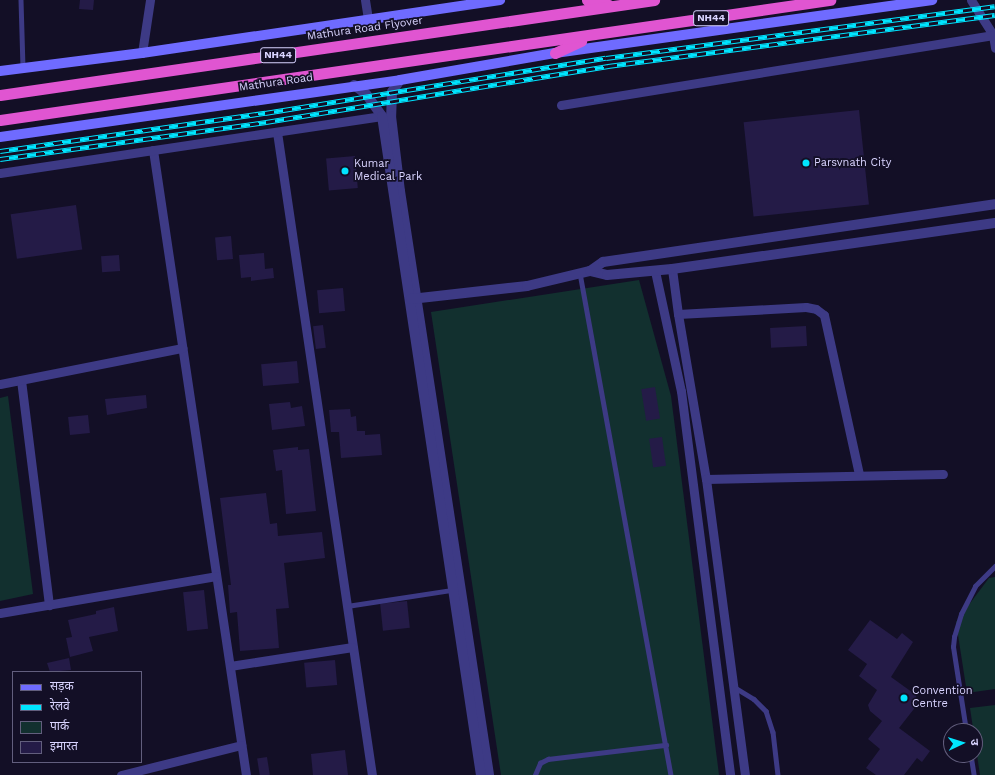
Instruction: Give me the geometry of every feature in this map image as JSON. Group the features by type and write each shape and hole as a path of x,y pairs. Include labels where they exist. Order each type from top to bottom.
{"highway":[{"path":"587,0 615,6"},
{"name":"NH44","path":"615,6 654,0"},
{"name":"NH44","path":"0,120 545,43 830,0"},
{"name":"Mathura Road Flyover","path":"0,95 615,6"},
{"path":"556,53 592,36"}],"main road":[{"path":"0,72 142,53 500,0"},
{"name":"Mathura Road","path":"0,137 354,85 400,80 556,53 932,0"}],"street":[{"path":"142,53 150,0"},
{"path":"365,0 368,20"},
{"path":"971,0 993,35 995,48"},
{"path":"560,105 993,35"},
{"path":"400,80 392,92 391,116 412,299 452,590 481,775"},
{"path":"354,85 366,94 382,116 489,775"},
{"path":"0,173 382,116"},
{"path":"278,132 372,775"},
{"path":"153,150 246,775"},
{"path":"412,299 527,286 590,271 603,262 995,204"},
{"path":"590,271 608,275 672,269 995,223"},
{"path":"672,269 678,314 706,478 745,775"},
{"path":"655,271 681,391 730,775"},
{"path":"678,314 806,307 816,308 824,315 859,474"},
{"path":"0,384 182,348"},
{"path":"21,380 49,605"},
{"path":"706,478 859,474 943,474"},
{"path":"0,613 216,576"},
{"path":"230,666 353,647"},
{"path":"127,774 241,745"}],"lane":[{"path":"21,0 23,68"},
{"path":"580,273 671,775"},
{"path":"965,723 953,648 954,637 961,614 975,586 995,566"},
{"path":"347,606 452,590"},
{"path":"734,687 754,699 766,711 773,732 778,775"},
{"path":"535,775 540,763 548,759 666,745"},
{"path":"972,763 974,775"}],"green space":[{"path":"639,280 671,396 719,775 501,775 431,312"},
{"path":"8,396 33,594 0,601 0,398"},
{"path":"995,577 995,689 967,693 956,622 989,578"},
{"path":"995,705 995,775 980,775 978,763 983,763 983,723 972,723 970,708"}],"building":[{"path":"80,0 94,0 93,10 79,9"},
{"name":"Parsvnath City","path":"859,110 869,204 754,217 744,122"},
{"path":"355,156 358,188 329,190 326,159"},
{"path":"76,205 82,250 17,259 11,214"},
{"path":"231,236 233,259 217,260 215,237"},
{"path":"264,253 265,269 273,268 274,278 251,281 251,277 241,278 239,255"},
{"path":"119,255 120,271 102,272 101,256"},
{"path":"343,288 345,311 319,313 317,290"},
{"path":"323,325 326,348 316,349 313,326"},
{"path":"806,326 807,346 771,348 770,328"},
{"path":"297,361 299,383 263,386 261,364"},
{"path":"655,387 660,419 646,421 641,389"},
{"path":"146,395 147,408 107,415 105,399"},
{"path":"290,402 291,408 302,406 305,426 272,430 269,404"},
{"path":"350,409 351,417 356,416 357,431 365,431 365,435 380,434 382,455 341,458 339,432 331,432 329,410"},
{"path":"88,415 90,433 70,435 68,417"},
{"path":"662,437 666,466 653,468 649,439"},
{"path":"298,447 298,450 309,449 316,511 286,514 282,470 276,471 273,450"},
{"path":"266,493 270,524 277,523 278,536 322,532 325,558 284,563 289,608 276,609 279,648 240,651 237,612 230,613 228,585 231,585 220,498"},
{"path":"204,590 208,629 187,631 183,592"},
{"path":"407,601 410,628 383,631 380,604"},
{"path":"114,607 118,631 89,637 93,651 70,657 66,638 72,637 68,620 96,614 96,611"},
{"name":"Convention Centre","path":"870,620 897,639 902,633 913,642 891,677 916,695 917,705 899,728 930,751 922,762 917,758 904,775 876,775 866,768 880,749 868,739 882,721 870,711 868,705 877,690 859,676 867,664 848,650"},
{"path":"69,658 71,670 50,671 47,663"},
{"path":"335,660 337,685 306,688 304,663"},
{"path":"345,750 348,775 313,775 311,754"},
{"path":"267,757 270,775 260,775 257,759"}],"railway":[{"path":"0,151 265,113 606,58 995,6"},
{"path":"0,159 266,122 608,66 995,15"}],"place":[{"name":"Parsvnath City","path":"806,163"},
{"name":"Kumar Medical Park","path":"345,171"},
{"name":"Convention Centre","path":"904,698"}]}
